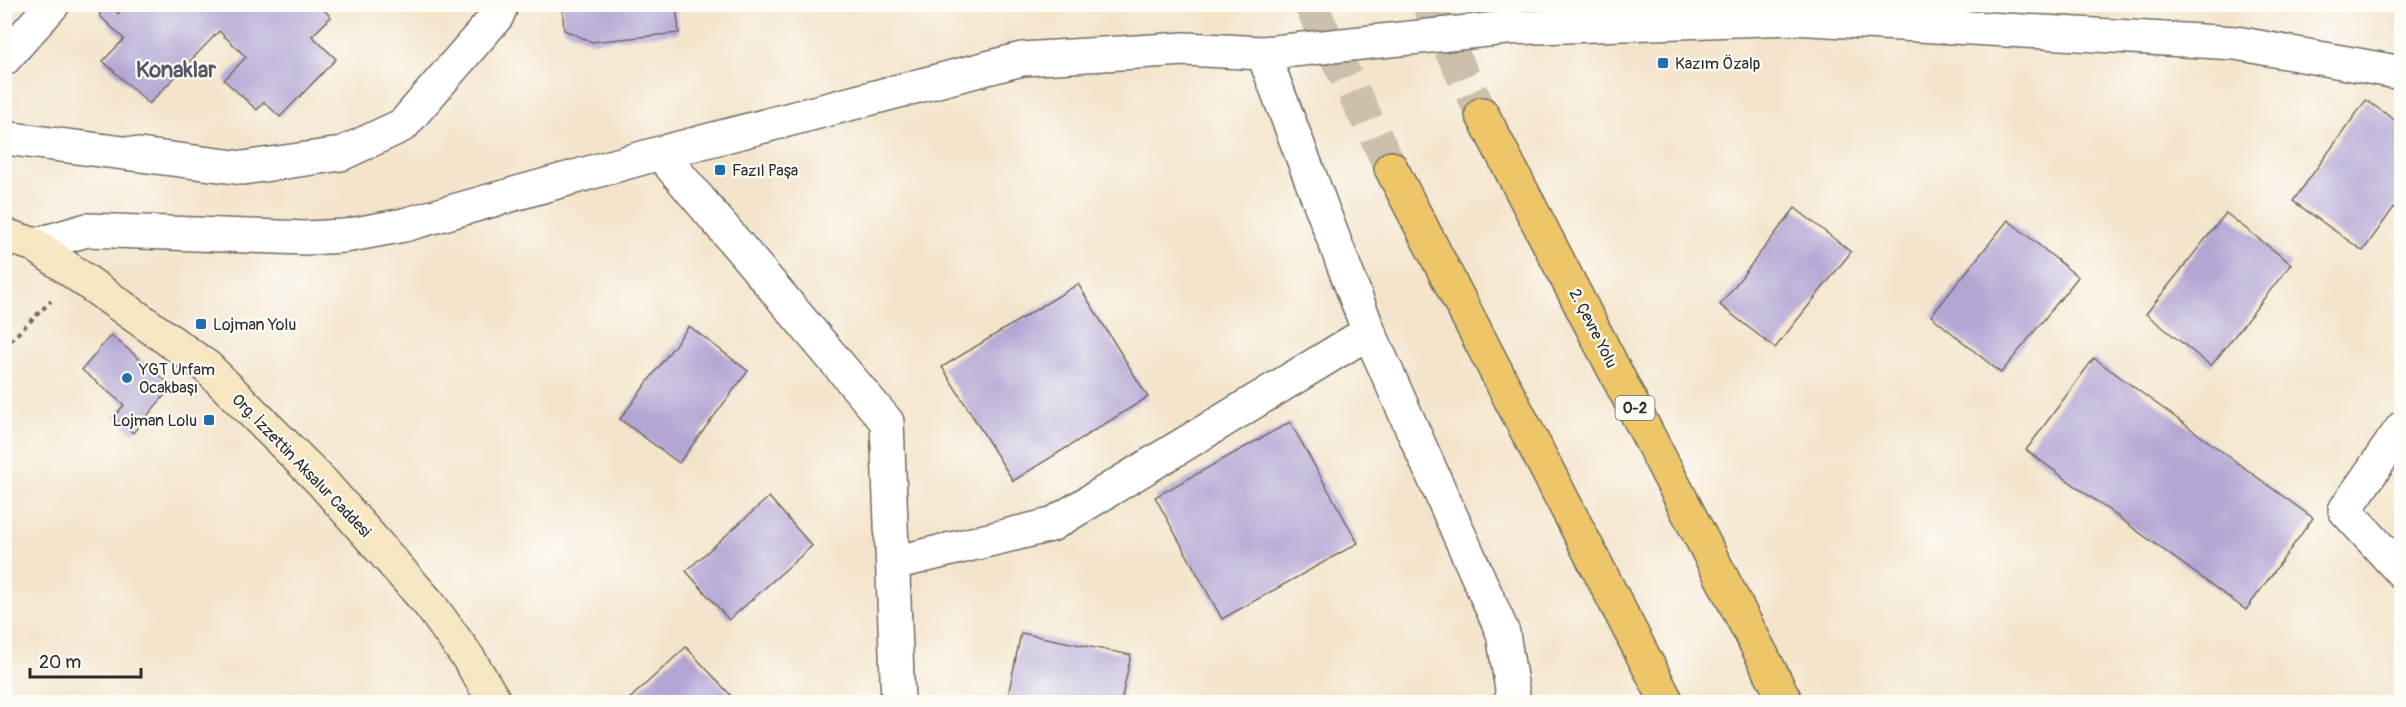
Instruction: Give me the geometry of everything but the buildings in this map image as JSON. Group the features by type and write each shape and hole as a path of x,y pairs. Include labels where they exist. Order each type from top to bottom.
{"highway":[{"name":"2. Çevre Yolu","path":"1482,114 1786,702"},
{"path":"1391,168 1667,702"}],"main road":[{"name":"Org. İzzettin Aksalur Caddesi","path":"4,235 35,245 78,273 207,367 322,482 430,605 469,659 495,702"}],"street":[{"path":"4,59 53,4"},
{"path":"4,138 243,168 341,154 403,125 497,16 502,4"},
{"path":"35,245 87,230 305,238 345,236 404,225 660,153 1022,59 1185,49 1263,52 1507,28 1793,18 2236,43 2402,73"},
{"path":"1263,52 1369,332 1503,633 1514,702"},
{"path":"660,153 887,422 898,702"},
{"path":"894,563 1051,525 1369,332"},
{"path":"2402,428 2345,510 2402,572"}],"path":[{"path":"4,346 78,273"}],"tunnel":[{"path":"1310,4 1391,168"},
{"path":"1428,4 1482,114"}],"place":[{"name":"Kazım Özalp","path":"1663,63"},
{"name":"Fazıl Paşa","path":"720,170"},
{"name":"Lojman Yolu","path":"201,324"},
{"name":"YGT Urfam Ocakbaşı","path":"127,378"},
{"name":"Lojman Lolu","path":"209,420"}],"district":[{"name":"Konaklar","path":"176,69"}]}
